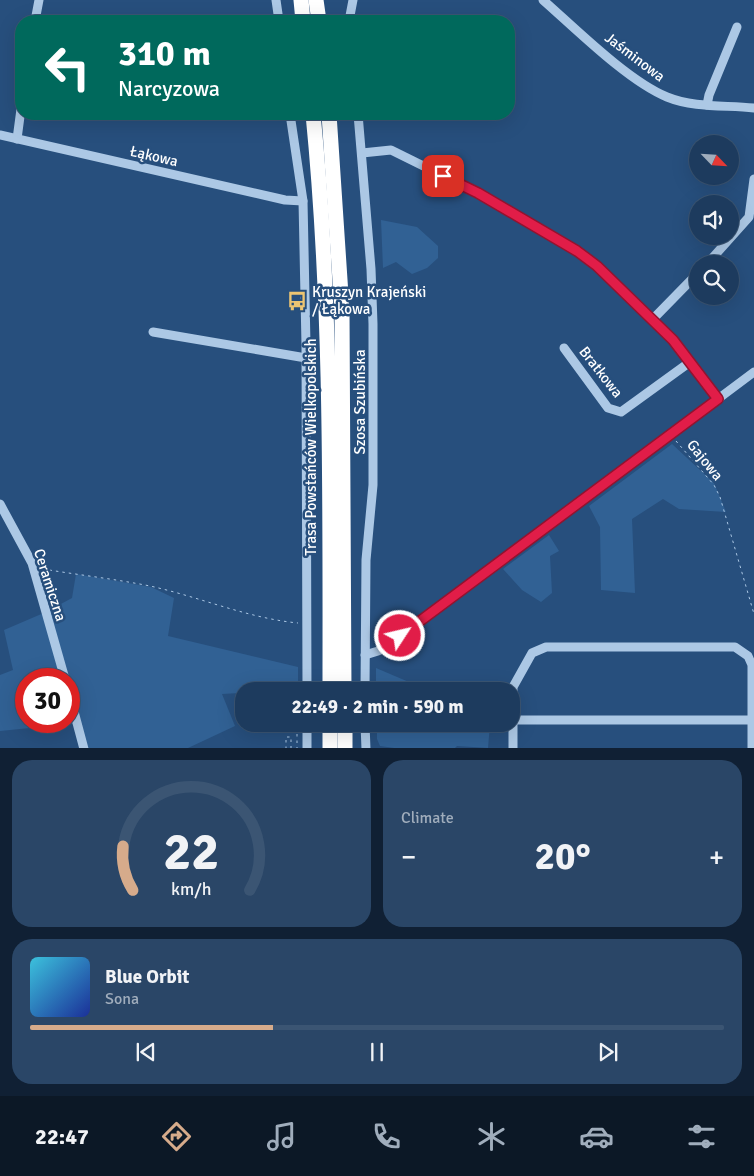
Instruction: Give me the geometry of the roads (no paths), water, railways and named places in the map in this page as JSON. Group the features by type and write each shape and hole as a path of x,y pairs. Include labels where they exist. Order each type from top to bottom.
{"highway":[{"path":"301,0 302,15"},
{"path":"316,0 318,15"},
{"name":"Trasa Powstańców Wielkopolskich","path":"314,120 320,185 329,368 330,682"},
{"path":"329,120 342,310 344,682"},
{"path":"330,732 330,748"},
{"path":"345,732 345,748"}],"street":[{"path":"36,15 39,0"},
{"path":"276,0 278,15"},
{"name":"Jaśminowa","path":"543,0 628,73 649,88 667,97 707,105 754,108"},
{"path":"707,105 709,95 737,27"},
{"path":"16,139 19,120"},
{"path":"291,120 302,201 306,358 307,682"},
{"name":"Szosa Szubińska","path":"359,120 373,324 373,485 366,560 365,682"},
{"name":"Łąkowa","path":"0,135 284,200 302,201"},
{"path":"362,153 391,150 478,193 584,256 597,266 673,340 718,399"},
{"path":"715,255 749,217 754,179"},
{"path":"652,320 689,282"},
{"path":"153,332 306,358"},
{"name":"Bratkowa","path":"564,348 608,408 621,412 690,362"},
{"path":"364,655 378,651 448,602 754,372"},
{"name":"Ceramiczna","path":"0,504 34,568 62,668"},
{"path":"515,682 532,653 546,647 736,647 748,656 752,665 752,748"},
{"path":"520,720 752,720"},
{"path":"307,732 307,748"},
{"path":"366,732 366,748"},
{"path":"513,732 513,748"},
{"path":"80,733 84,748"}],"place":[{"name":"Kruszyn Krajeński / Łąkowa","path":"297,301"}]}
